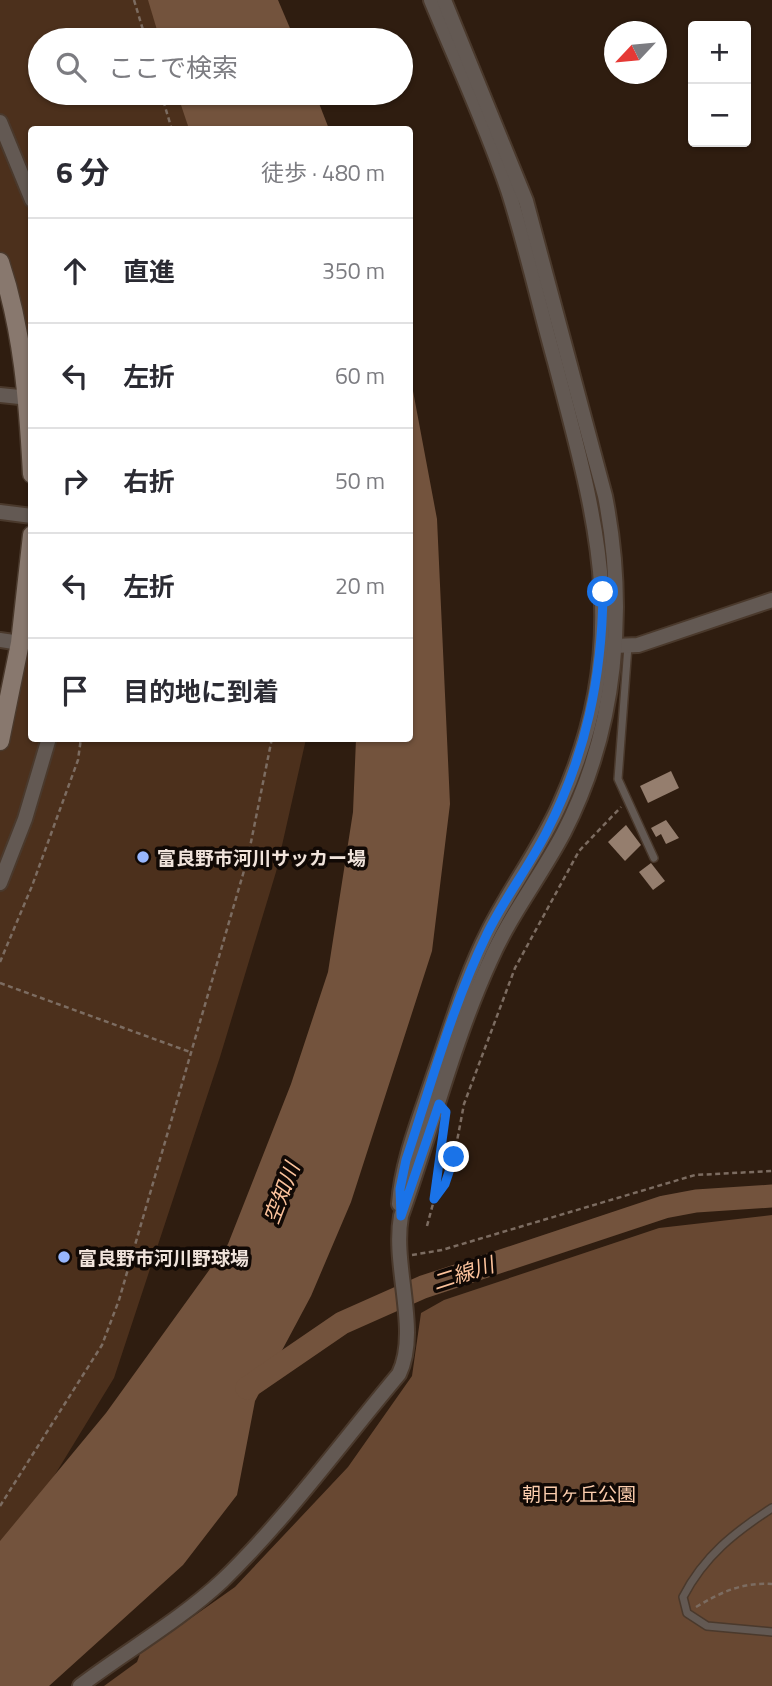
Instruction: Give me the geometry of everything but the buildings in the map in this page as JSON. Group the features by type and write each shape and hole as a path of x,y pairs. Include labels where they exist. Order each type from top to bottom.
{"street":[{"path":"80,1686 195,1605 224,1579 291,1507 400,1374 407,1350 398,1257 400,1189 406,1160 467,980 487,933 546,835 576,765 595,698 603,623 601,561 590,498 520,229 495,156 431,0"},
{"path":"401,1216 489,961 564,832 581,791 621,646 616,573 605,496 526,201 503,139 444,0"},
{"path":"0,122 28,190"},
{"path":"0,262 28,394"},
{"path":"0,395 28,398"},
{"path":"0,512 28,516"},
{"path":"0,741 20,643 28,571"},
{"path":"621,646 669,636 772,600"},
{"path":"0,640 20,643"},
{"path":"0,883 25,819 48,742"}],"lane":[{"path":"621,646 618,779 626,802 654,858"},
{"path":"772,1508 733,1534 697,1570 684,1597 687,1613 707,1626 772,1632"}],"path":[{"path":"134,0 142,28"},
{"path":"165,105 171,126"},
{"path":"0,962 32,887 74,773 80,742"},
{"path":"0,1506 102,1345 119,1300 248,857 271,742"},
{"path":"434,1199 445,1184 454,1157 464,1104 495,1017 532,932 579,851 626,802"},
{"path":"0,983 190,1052"},
{"path":"427,1226 434,1199 446,1112 439,1104"},
{"path":"398,1257 442,1250 695,1175 772,1171"},
{"path":"687,1613 731,1588 752,1582 772,1584"}],"shaded area":[{"path":"0,0 153,0 161,28 28,28 28,105 182,105 188,126 28,126 28,453 0,262"},
{"path":"28,555 28,742 305,742 276,872 220,1057 114,1378 15,1540 0,1557 0,741"}],"green space":[{"name":"朝日ヶ丘公園","path":"772,1215 772,1686 104,1686 137,1662 140,1654 235,1587 348,1467 412,1376 421,1313 444,1300 659,1228"}],"water":[{"path":"148,0 278,0 290,28 156,28"},
{"path":"181,105 320,105 328,126 188,126"},
{"name":"空知川","path":"413,391 437,519 450,804 432,951 351,1202 311,1296 255,1401 237,1495 183,1565 49,1686 0,1686 0,1541 106,1413 228,1244 291,1084 328,972 353,812 356,742 413,742"}],"waterway":[{"name":"二線川","path":"247,1388 342,1323 423,1287 664,1207 696,1201 772,1196"}],"place":[{"name":"富良野市河川サッカー場","path":"143,857"},
{"name":"富良野市河川野球場","path":"64,1257"}],"route":[{"path":"454,1157 445,1184 434,1199 446,1112 439,1104 401,1216 400,1189 406,1160 467,980 487,933 546,835 586,736 600,666 603,592"}]}
